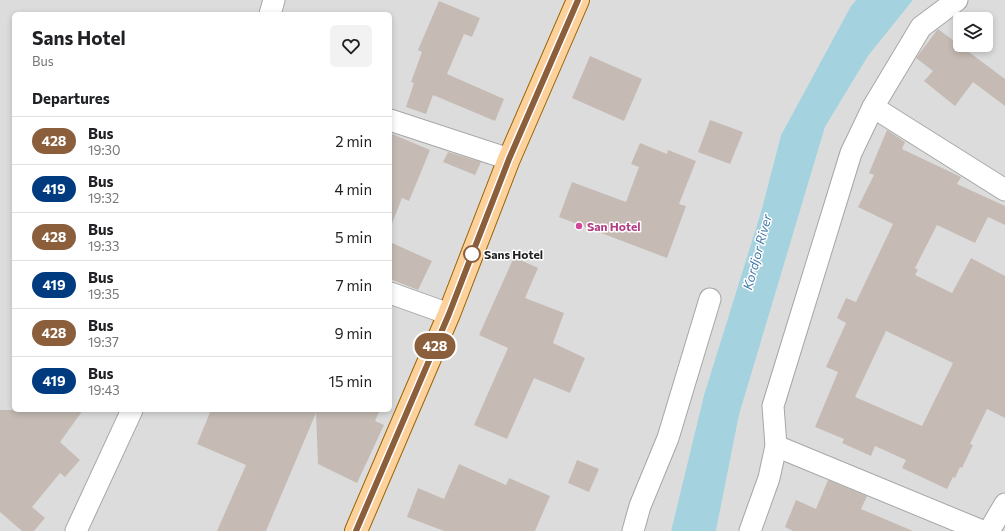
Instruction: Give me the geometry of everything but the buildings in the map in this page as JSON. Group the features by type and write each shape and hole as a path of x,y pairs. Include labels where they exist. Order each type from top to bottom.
{"main road":[{"path":"356,531 449,314 509,159 578,0"}],"street":[{"path":"271,12 274,0"},
{"path":"750,531 768,478 776,446 773,406 851,153 872,107 921,27 957,0"},
{"path":"872,107 1005,190"},
{"path":"392,121 509,159"},
{"path":"392,294 449,314"},
{"path":"633,531 640,506 668,438 710,299"},
{"path":"76,531 131,412"},
{"path":"776,446 982,531"},
{"path":"989,531 1005,504"}],"shaded area":[{"path":"0,0 856,0 851,6 781,135 761,212 704,395 671,531 0,531"},
{"path":"913,0 1005,0 1005,531 716,531 739,415 825,127 868,56"}],"water":[{"name":"Kordjor River","path":"856,0 913,0 868,56 825,127 739,415 716,531 671,531 704,395 761,212 781,135 851,6"}],"bus line":[{"name":"428","path":"356,531 449,314 509,159 578,0"}],"place":[{"name":"San Hotel","path":"579,226"},
{"name":"Sans Hotel","path":"472,254"}]}
